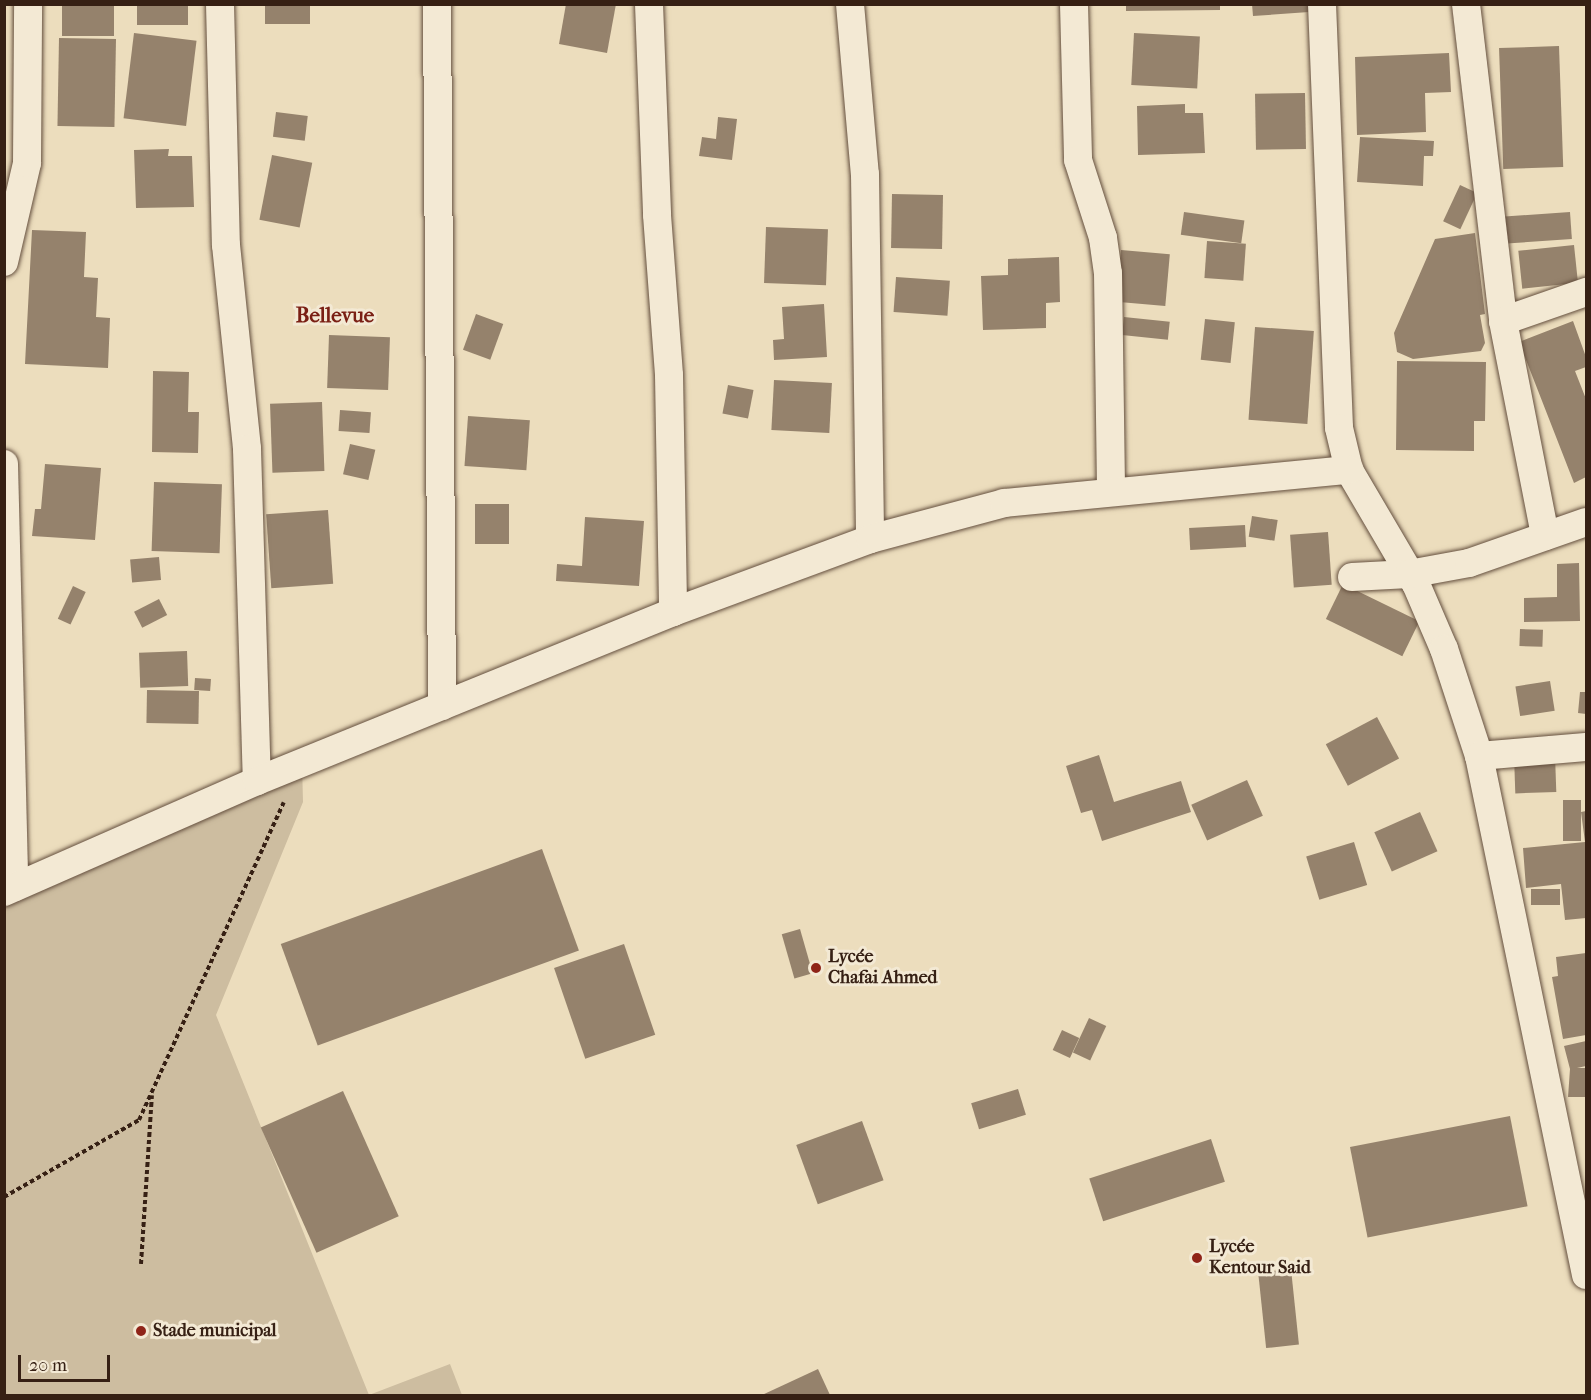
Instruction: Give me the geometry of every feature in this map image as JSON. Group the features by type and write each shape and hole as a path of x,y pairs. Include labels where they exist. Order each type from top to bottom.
{"street":[{"path":"4,262 27,163 28,4"},
{"path":"220,4 226,245 247,449 257,781"},
{"path":"436,4 442,706"},
{"path":"649,4 657,215 669,375 673,612"},
{"path":"850,4 865,174 870,539"},
{"path":"1074,4 1078,160 1103,238 1108,273 1111,490"},
{"path":"1322,4 1334,376 1339,428 1349,470 1409,574 1444,649 1479,756 1587,1275"},
{"path":"1466,4 1503,321 1545,536"},
{"path":"1503,321 1587,292"},
{"path":"4,464 9,889 257,781 673,612 870,539 1004,503 1111,490 1349,470"},
{"path":"1352,577 1409,574 1469,563 1587,522"},
{"path":"1479,756 1587,747"}],"path":[{"path":"4,1197 139,1120 302,763"},
{"path":"141,1264 152,1091"}],"shaded area":[{"path":"302,763 303,802 216,1015 369,1395 5,1395 5,892"},
{"path":"450,1364 462,1395 369,1395"}],"building":[{"path":"62,4 114,4 114,36 62,36"},
{"path":"137,4 188,4 188,25 137,25"},
{"path":"265,4 310,4 310,24 265,24"},
{"path":"566,4 616,4 607,53 559,44"},
{"path":"1126,4 1220,4 1220,10 1126,11"},
{"path":"1252,4 1309,4 1309,12 1253,16"},
{"path":"134,33 197,41 186,126 124,118"},
{"path":"1134,33 1200,36 1197,88 1131,85"},
{"path":"59,38 116,39 114,127 57,126"},
{"path":"1559,46 1563,167 1503,169 1499,48"},
{"path":"1449,53 1451,92 1425,93 1426,132 1357,135 1355,57"},
{"path":"1305,93 1306,149 1256,150 1255,94"},
{"path":"1185,104 1185,113 1203,113 1205,153 1138,155 1137,106"},
{"path":"276,112 308,116 305,141 273,137"},
{"path":"718,117 737,119 732,160 699,156 702,137 716,139"},
{"path":"1360,137 1434,141 1433,156 1424,156 1423,186 1357,182"},
{"path":"169,149 168,156 192,156 194,207 136,208 134,150"},
{"path":"272,155 312,163 300,228 259,220"},
{"path":"1460,185 1477,193 1460,229 1443,221"},
{"path":"892,194 943,195 942,249 891,248"},
{"path":"1184,212 1244,220 1241,243 1181,235"},
{"path":"1570,212 1572,239 1503,244 1501,217"},
{"path":"766,227 828,229 826,285 764,283"},
{"path":"32,230 86,232 84,277 98,278 96,317 110,318 108,368 25,364"},
{"path":"1475,233 1485,314 1480,315 1485,343 1481,351 1413,359 1397,352 1394,333 1435,239"},
{"path":"1207,241 1246,244 1243,281 1204,278"},
{"path":"1574,245 1578,283 1522,289 1518,251"},
{"path":"1121,250 1170,254 1165,306 1116,302"},
{"path":"1059,257 1060,302 1046,303 1046,328 983,330 981,276 1008,275 1008,259"},
{"path":"896,277 950,281 947,316 894,312"},
{"path":"824,304 827,357 774,360 773,340 784,339 782,307"},
{"path":"476,314 503,324 490,360 463,350"},
{"path":"1124,317 1170,322 1168,340 1122,335"},
{"path":"1205,319 1235,322 1231,363 1201,360"},
{"path":"1573,321 1586,357 1586,367 1575,371 1586,399 1586,477 1574,483 1519,342"},
{"path":"1255,327 1314,331 1307,424 1249,420"},
{"path":"329,335 390,337 388,390 327,388"},
{"path":"1397,361 1486,362 1485,421 1474,421 1474,451 1396,450"},
{"path":"153,371 189,372 188,412 199,412 198,453 152,452"},
{"path":"774,380 832,383 829,433 771,430"},
{"path":"728,385 754,390 748,418 722,413"},
{"path":"322,402 324,471 272,473 270,404"},
{"path":"340,410 371,412 369,433 339,431"},
{"path":"468,416 530,420 526,470 465,466"},
{"path":"350,444 375,450 368,480 343,474"},
{"path":"45,464 101,468 95,540 32,536 35,509 41,509"},
{"path":"154,482 222,484 220,553 152,551"},
{"path":"475,504 509,504 509,544 475,544"},
{"path":"328,510 333,584 271,588 266,514"},
{"path":"1252,516 1278,520 1274,541 1249,537"},
{"path":"585,517 644,521 639,586 556,581 557,564 582,566"},
{"path":"1245,525 1246,547 1190,550 1189,528"},
{"path":"1328,532 1332,585 1294,588 1290,535"},
{"path":"159,557 161,580 132,582 130,560"},
{"path":"1579,563 1580,621 1524,622 1524,598 1557,597 1557,564"},
{"path":"1343,584 1419,621 1402,656 1326,619"},
{"path":"73,586 86,592 70,625 58,619"},
{"path":"159,599 167,615 142,628 134,612"},
{"path":"1520,629 1543,630 1542,647 1519,646"},
{"path":"187,651 188,686 140,688 139,653"},
{"path":"195,678 211,679 210,691 194,690"},
{"path":"1550,681 1555,711 1520,716 1515,686"},
{"path":"147,690 199,691 198,724 146,723"},
{"path":"1580,692 1586,692 1586,714 1578,713"},
{"path":"1377,717 1399,758 1348,786 1326,744"},
{"path":"1099,755 1114,802 1181,781 1191,812 1102,841 1092,810 1081,813 1066,766"},
{"path":"1555,755 1556,792 1515,793 1514,756"},
{"path":"1247,780 1263,816 1207,840 1191,805"},
{"path":"1563,800 1581,800 1581,841 1563,841"},
{"path":"1586,811 1586,918 1565,920 1561,884 1526,888 1523,848 1585,842 1581,812"},
{"path":"1420,812 1437,851 1392,872 1374,832"},
{"path":"1354,842 1367,885 1319,900 1306,857"},
{"path":"542,849 579,950 318,1046 281,944"},
{"path":"1531,889 1560,889 1560,905 1531,905"},
{"path":"800,929 813,973 794,978 782,934"},
{"path":"624,944 655,1035 585,1059 554,968"},
{"path":"1586,953 1586,1035 1563,1039 1552,977 1558,976 1556,957"},
{"path":"1089,1018 1106,1026 1090,1060 1073,1052"},
{"path":"1062,1030 1079,1038 1070,1058 1053,1050"},
{"path":"1586,1041 1586,1066 1577,1068 1586,1068 1586,1097 1568,1097 1570,1069 1564,1046"},
{"path":"1018,1089 1026,1115 979,1129 971,1103"},
{"path":"343,1091 399,1216 317,1253 261,1128"},
{"path":"1510,1116 1528,1206 1368,1237 1350,1147"},
{"path":"862,1121 884,1180 818,1204 796,1145"},
{"path":"1211,1139 1225,1182 1103,1221 1089,1179"},
{"path":"1291,1269 1299,1345 1266,1348 1258,1272"},
{"path":"818,1369 830,1395 762,1395"}],"place":[{"name":"Lycée Chafai Ahmed","path":"816,968"},
{"name":"Lycée Kentour Said","path":"1197,1258"},
{"name":"Stade municipal","path":"141,1331"}],"district":[{"name":"Bellevue","path":"335,315"}]}
